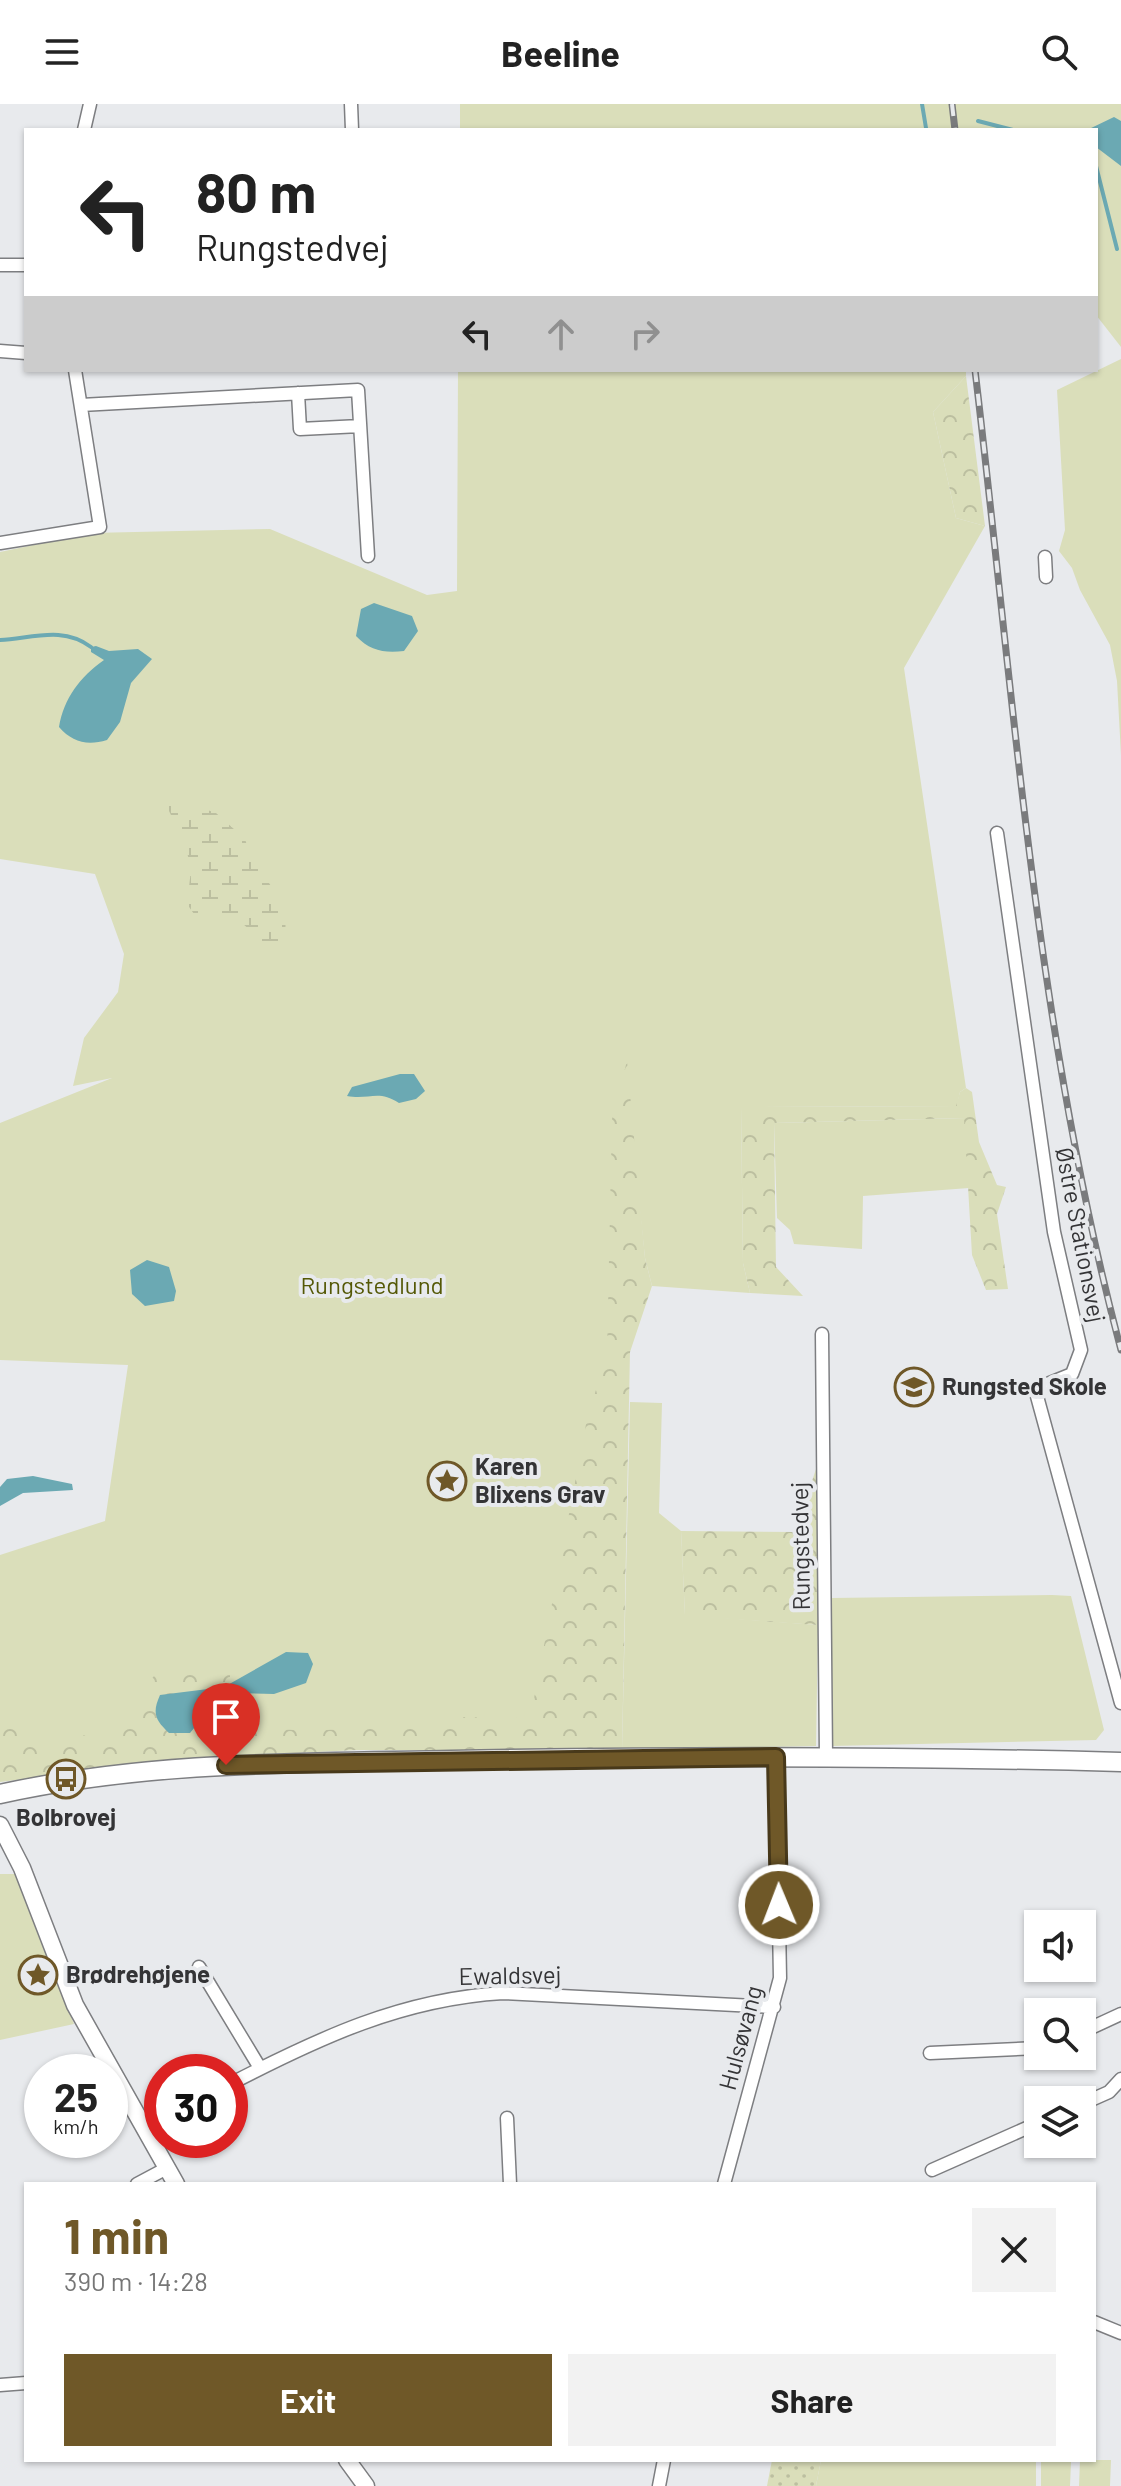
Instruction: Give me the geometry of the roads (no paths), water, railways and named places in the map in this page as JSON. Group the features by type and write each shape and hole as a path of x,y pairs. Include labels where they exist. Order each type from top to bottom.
{"main road":[{"path":"0,1794 74,1778 254,1763 776,1757 1121,1762"}],"street":[{"path":"84,128 90,104"},
{"path":"351,104 352,128"},
{"path":"0,265 24,265"},
{"path":"0,351 24,353"},
{"path":"0,543 100,527 75,372"},
{"path":"81,405 358,390 368,556"},
{"path":"298,393 300,429 360,426"},
{"path":"1045,557 1046,577"},
{"name":"Østre Stationsvej","path":"997,833 1051,1217 1081,1350 1072,1374 1035,1389 1121,1703"},
{"name":"Rungstedvej","path":"822,1334 826,1757"},
{"name":"Hulsøvang","path":"725,2182 780,1978 776,1757"},
{"path":"0,1825 22,1868 75,2005 144,2126"},
{"path":"199,1967 260,2068"},
{"name":"Ewaldsvej","path":"248,2074 325,2035 372,2017 465,1996 503,1993 774,2007"},
{"path":"1096,2026 1121,2014"},
{"path":"930,2053 1024,2049"},
{"path":"1096,2098 1109,2092 1121,2079"},
{"path":"507,2118 510,2182"},
{"path":"932,2170 1024,2129"},
{"path":"162,2158 175,2182"},
{"path":"141,2182 167,2168"},
{"path":"1096,2323 1121,2333"},
{"path":"0,2385 24,2383"},
{"path":"348,2462 366,2486"},
{"path":"659,2486 664,2462"}],"water":[{"path":"1114,117 1121,121 1121,166 1098,149 1098,128 1091,128"},
{"path":"374,603 412,616 418,631 404,651 378,650 356,636 361,609"},
{"path":"91,647 109,651 138,649 152,659 131,683 120,722 107,740 93,743 75,739 59,727 74,689 104,660 91,652"},
{"path":"400,1074 414,1074 425,1091 416,1099 399,1103 379,1096 347,1096 352,1087"},
{"path":"147,1260 169,1267 176,1291 174,1301 145,1306 132,1294 130,1270"},
{"path":"33,1476 72,1484 73,1490 23,1493 0,1506 0,1487 7,1479"},
{"path":"286,1652 308,1653 313,1664 306,1683 274,1694 237,1693 218,1699 190,1733 169,1733 158,1720 156,1707 160,1695 224,1687"}],"waterway":[{"path":"922,104 926,128"},
{"path":"978,121 1005,128"},
{"path":"1098,174 1117,249"},
{"path":"0,640 59,635 91,647"}],"railway":[{"path":"952,104 955,128"},
{"path":"975,372 1016,740 1048,986 1092,1229 1121,1350"}],"place":[{"name":"Rungsted Skole","path":"914,1387"},
{"name":"Karen Blixens Grav","path":"447,1481"},
{"name":"Bolbrovej","path":"66,1779"},
{"name":"Brødrehøjene","path":"38,1975"}],"park label":[{"name":"Rungstedlund","path":"372,1286"}]}
